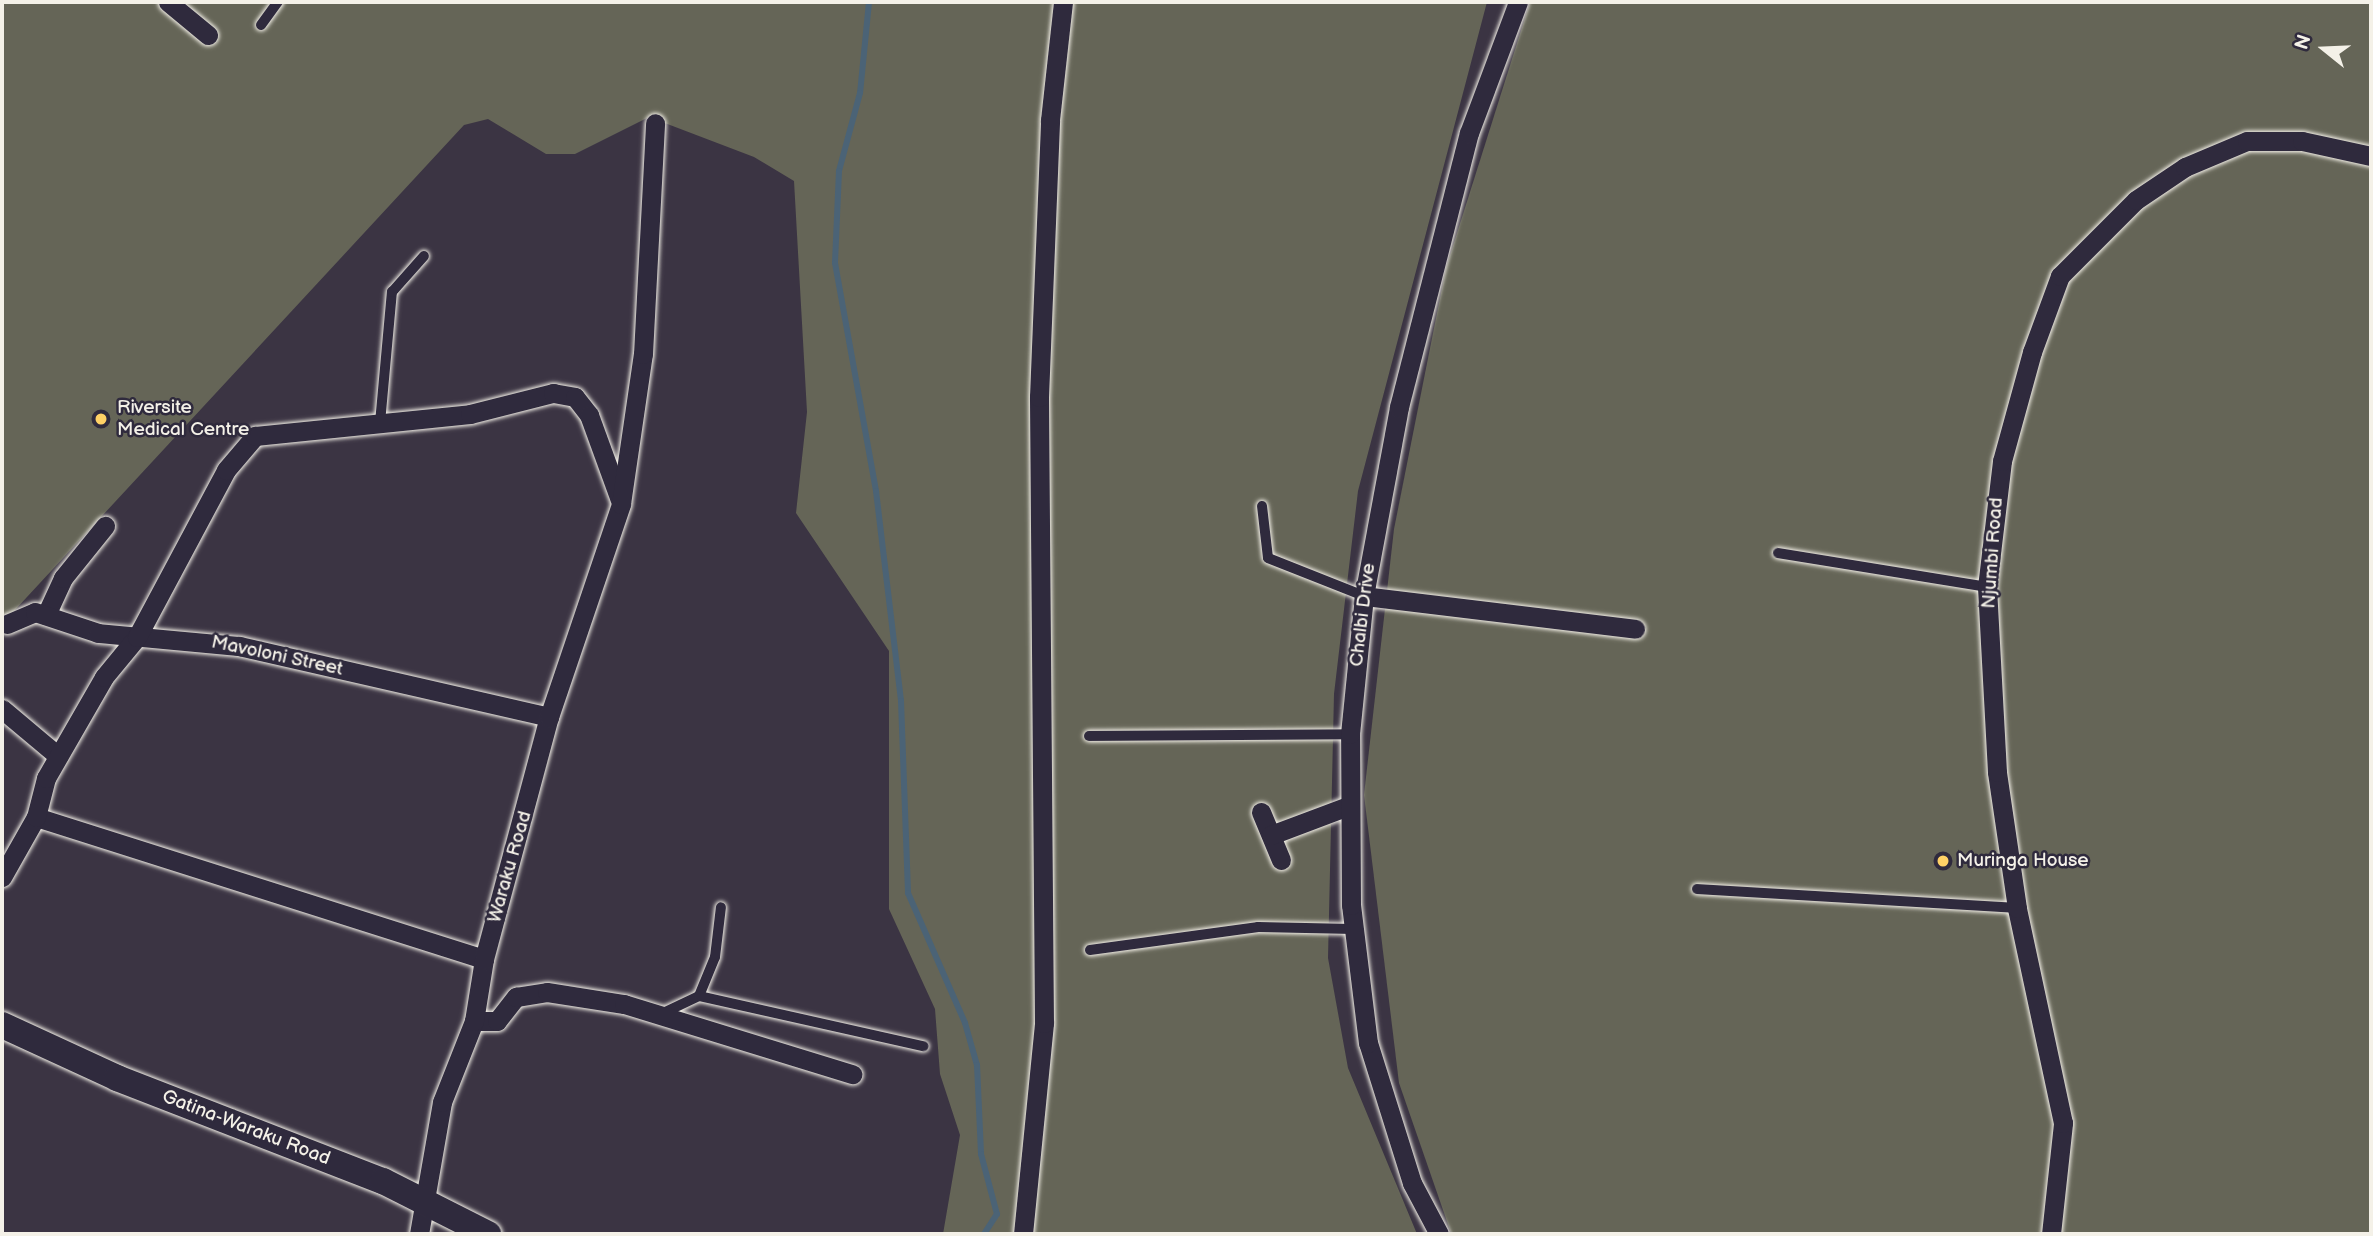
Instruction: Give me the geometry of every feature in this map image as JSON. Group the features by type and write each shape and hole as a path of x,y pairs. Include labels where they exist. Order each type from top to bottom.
{"street":[{"path":"168,2 208,35"},
{"path":"1023,1234 1044,1023 1039,397 1050,120 1063,2"},
{"name":"Chalbi Drive","path":"1439,1234 1412,1184 1386,1109 1368,1043 1353,929 1348,806 1350,734 1364,596 1380,497 1439,237 1469,133 1518,2"},
{"name":"Waraku Road","path":"419,1234 422,1204 442,1102 474,1021 484,959 549,717 621,505 643,354 655,123"},
{"name":"Njumbi Road","path":"2051,1234 2063,1123 2017,908 1997,772 1987,587 2001,461 2060,276 2136,200 2185,167 2247,141 2302,141 2371,156"},
{"path":"2,877 36,817 58,757 104,677 137,637 226,470 255,436 470,414 553,393 575,397 600,440 621,505"},
{"path":"3,625 46,615 63,578 105,526"},
{"path":"1364,596 1635,629"},
{"name":"Mavoloni Street","path":"46,615 98,633 239,646 549,717"},
{"path":"2,709 58,757"},
{"path":"1270,835 1348,806"},
{"path":"1261,811 1281,860"},
{"path":"36,817 484,959"},
{"path":"474,1021 497,1021 516,997 547,992 660,1014 852,1074"},
{"name":"Gatina-Waraku Road","path":"2,1025 117,1078 383,1181 422,1204 488,1234"}],"lane":[{"path":"261,25 278,2"},
{"path":"380,423 392,292 424,256"},
{"path":"1262,506 1268,558 1364,596"},
{"path":"1778,553 1987,587"},
{"path":"1089,736 1350,734"},
{"path":"1698,889 2017,908"},
{"path":"699,996 715,957 721,906"},
{"path":"1090,950 1258,927 1353,929"},
{"path":"660,1014 699,996 923,1046"}],"green space":[{"path":"2,2 1487,2 1358,491 1334,694 1328,958 1348,1068 1417,1234 943,1234 960,1135 940,1074 935,1009 889,909 889,651 796,513 807,412 794,181 754,157 649,117 575,154 546,154 488,119 464,125 2,624"},
{"path":"1530,2 2371,2 2371,1234 1451,1233 1399,1083 1364,795 1394,529 1446,268"}],"waterway":[{"path":"869,2 860,93 839,171 835,263 876,491 901,701 908,893 965,1023 977,1065 981,1154 997,1214 984,1234"}],"place":[{"name":"Riversite Medical Centre","path":"101,419"},
{"name":"Muringa House","path":"1943,861"}]}
